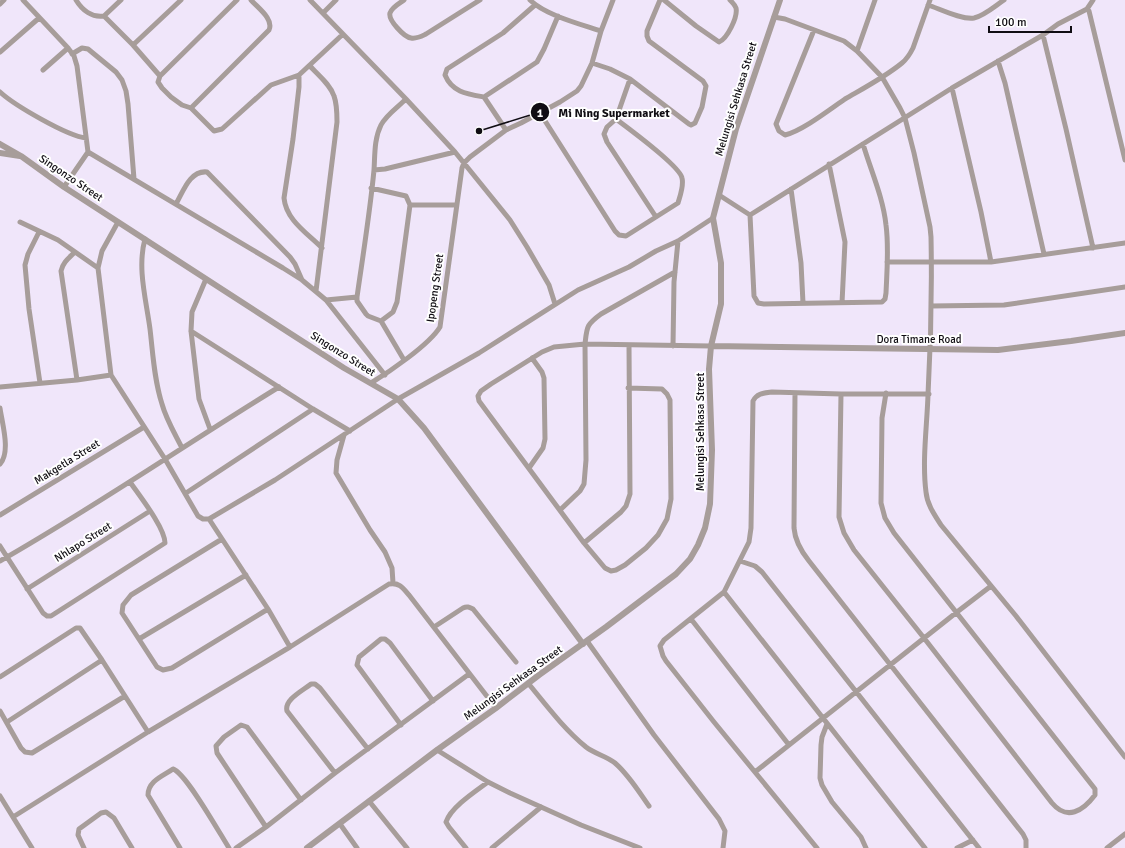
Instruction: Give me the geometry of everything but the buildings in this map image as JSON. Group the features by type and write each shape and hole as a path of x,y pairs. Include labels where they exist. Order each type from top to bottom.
{"street":[{"path":"0,4 4,0"},
{"path":"23,0 68,48 77,66 88,152 64,187"},
{"path":"76,0 84,11 98,16 104,16 121,0"},
{"path":"133,45 180,0"},
{"path":"237,0 160,76 158,82 166,92 182,105 191,108 212,130 219,130 270,85 299,75 342,35"},
{"path":"191,108 269,30 271,25 269,21 251,0"},
{"path":"310,0 455,152 510,220 549,285 555,304"},
{"path":"323,13 336,0"},
{"path":"404,0 391,10 390,18 406,36 412,38 417,38 426,34 480,0"},
{"path":"530,0 535,5 558,16 601,32"},
{"path":"464,163 479,149 506,130 577,91 592,63 601,32 613,0"},
{"path":"592,63 610,69 630,79 689,124 693,125 697,121 702,108 706,86 703,81 648,39 647,31 660,0"},
{"path":"664,0 696,26 719,42 727,37 736,14 736,8 730,0"},
{"name":"Melungisi Sehkasa Street","path":"307,848 437,750 585,643 679,571 690,559 702,536 708,517 711,489 712,450 709,369 711,346 721,304 722,278 722,263 713,218 736,129 780,0"},
{"path":"857,51 874,0"},
{"path":"814,30 776,124 777,129 785,135 792,133 902,63 909,55 929,2 960,16 973,18 1004,0"},
{"path":"750,215 952,88 1043,35 1058,24 1087,9 1093,0"},
{"path":"535,5 503,33 446,71 446,79 456,90 470,95 484,97 530,67 536,62 544,49 558,16"},
{"path":"1087,9 1091,18 1125,160"},
{"path":"104,16 133,45 160,76"},
{"path":"774,17 785,19 844,41 857,51 882,77 905,118 930,226 932,262 925,464 926,493 928,501 932,511 941,525 1016,616 1125,757"},
{"path":"0,52 39,18"},
{"path":"1043,35 1075,165 1093,248"},
{"path":"43,70 68,48"},
{"path":"72,54 82,48 88,49 116,72 122,80 126,91 128,104 134,179"},
{"path":"998,61 1005,83 1044,254"},
{"path":"310,66 325,82 335,97 337,122 316,291"},
{"path":"299,75 299,87 284,198 285,206 290,217 322,248"},
{"path":"630,79 616,119 605,130 605,138 656,218"},
{"path":"952,88 982,212 991,262"},
{"path":"0,92 37,116 71,135 86,138"},
{"path":"484,97 506,130"},
{"path":"404,360 381,321 366,314 357,300 357,297 374,170 375,144 380,126 386,118 406,99"},
{"path":"540,112 617,233 626,236 678,203 682,186 682,178 677,169 616,119"},
{"name":"Singonzo Street","path":"0,144 21,156 64,187 344,368 398,399 428,434 585,643"},
{"path":"750,215 755,299 758,303 842,304 882,302 885,299 886,293 888,241 886,223 863,144"},
{"path":"88,152 302,280 326,300 385,374"},
{"path":"374,170 385,169 455,152"},
{"name":"Singonzo Street","path":"0,153 21,156"},
{"name":"Ipopeng Street","path":"371,383 431,339 440,327 456,205 464,163"},
{"path":"829,164 845,242 842,304"},
{"path":"176,204 196,173 201,171 207,172 290,257 302,280"},
{"path":"371,188 406,196 410,204 397,302 393,312 381,321"},
{"path":"791,189 801,263 803,303"},
{"path":"719,195 750,215"},
{"path":"410,204 456,205"},
{"path":"118,222 102,251 98,268 111,375 165,459 200,518 205,520 275,480 398,399 479,353 555,304 591,283 629,266 656,251 678,242 713,218"},
{"path":"20,222 58,240 98,268"},
{"path":"39,232 24,265 40,383"},
{"path":"145,239 141,263 154,371 161,404 182,448"},
{"path":"673,346 678,242"},
{"path":"887,262 991,262 1125,243"},
{"path":"75,252 62,266 61,271 77,380"},
{"path":"560,510 580,491 584,484 586,460 585,344 587,327 601,314 676,272"},
{"path":"206,279 192,312 191,331 199,399 210,429"},
{"path":"931,306 1004,305 1125,287"},
{"path":"326,300 357,297"},
{"path":"191,331 350,431"},
{"name":"Dora Timane Road","path":"711,346 998,350 1016,349 1125,333"},
{"path":"628,388 662,389 670,400 671,500 667,519 658,535 646,548 625,565 613,572 608,571 605,568 584,543 479,401 478,396 491,384 549,348 585,344 711,346"},
{"path":"584,543 622,512 626,506 630,494 628,388 629,345"},
{"path":"529,468 543,448 545,431 544,378 542,372 532,358"},
{"path":"0,387 77,380 111,375"},
{"path":"0,561 130,482 210,429 279,387"},
{"path":"816,848 714,722 663,656 660,646 661,643 724,592 740,561 750,537 754,401 756,396 763,393 772,392 928,394"},
{"path":"795,393 794,528 796,540 802,553 1023,834 1026,840 1026,848"},
{"path":"840,394 839,517 842,528 854,550 1058,810 1063,813 1072,813 1089,802 1095,795 1095,789 1092,784 894,533 885,518 881,503 882,418 886,393"},
{"path":"0,408 6,451 4,460 0,464"},
{"path":"186,493 313,409"},
{"name":"Makgetla Street","path":"0,515 144,427"},
{"path":"344,435 337,460 336,474 385,552 392,568 393,583"},
{"path":"0,546 44,613 47,616 51,616 166,543 164,536 150,511 130,482"},
{"name":"Nhlapo Street","path":"28,589 150,511"},
{"path":"209,519 268,609 290,647"},
{"path":"222,539 127,599 122,609 122,613 157,667 161,670 165,670 190,657 268,609"},
{"path":"740,561 756,566 762,572 979,848"},
{"path":"139,639 246,575"},
{"path":"13,817 148,732 290,647 383,587 393,583 404,588 496,708"},
{"path":"755,772 991,586"},
{"path":"724,592 925,848"},
{"path":"434,627 463,608 470,608 516,662"},
{"path":"691,619 789,745"},
{"path":"0,677 78,628 83,630 148,732"},
{"path":"401,725 357,665 359,657 381,639 385,639 390,644 433,701"},
{"path":"585,643 719,819 724,831 723,848"},
{"path":"7,722 102,660"},
{"path":"236,848 469,674"},
{"path":"528,683 549,709 586,746 596,753 606,757 622,770 649,806"},
{"path":"335,773 287,712 286,706 288,702 311,684 315,684 320,688 368,749"},
{"path":"0,711 21,748 25,752 32,753 125,696"},
{"path":"827,724 821,744 820,778 822,785 832,802 861,837 866,848"},
{"path":"266,827 217,753 216,746 224,737 241,725 245,725 301,800"},
{"path":"437,750 488,782 581,825 640,848"},
{"path":"180,848 148,795 150,785 173,769 181,774 229,848"},
{"path":"466,848 446,822 450,814 456,808 488,782"},
{"path":"0,796 32,848"},
{"path":"369,801 407,848"},
{"path":"492,848 541,807"},
{"path":"84,848 78,835 78,830 104,812 112,816 132,848"},
{"path":"340,824 357,848"},
{"path":"1107,848 1125,834"},
{"path":"957,848 973,840"}],"place":[{"name":"Mi Ning Supermarket","path":"479,131"}]}
